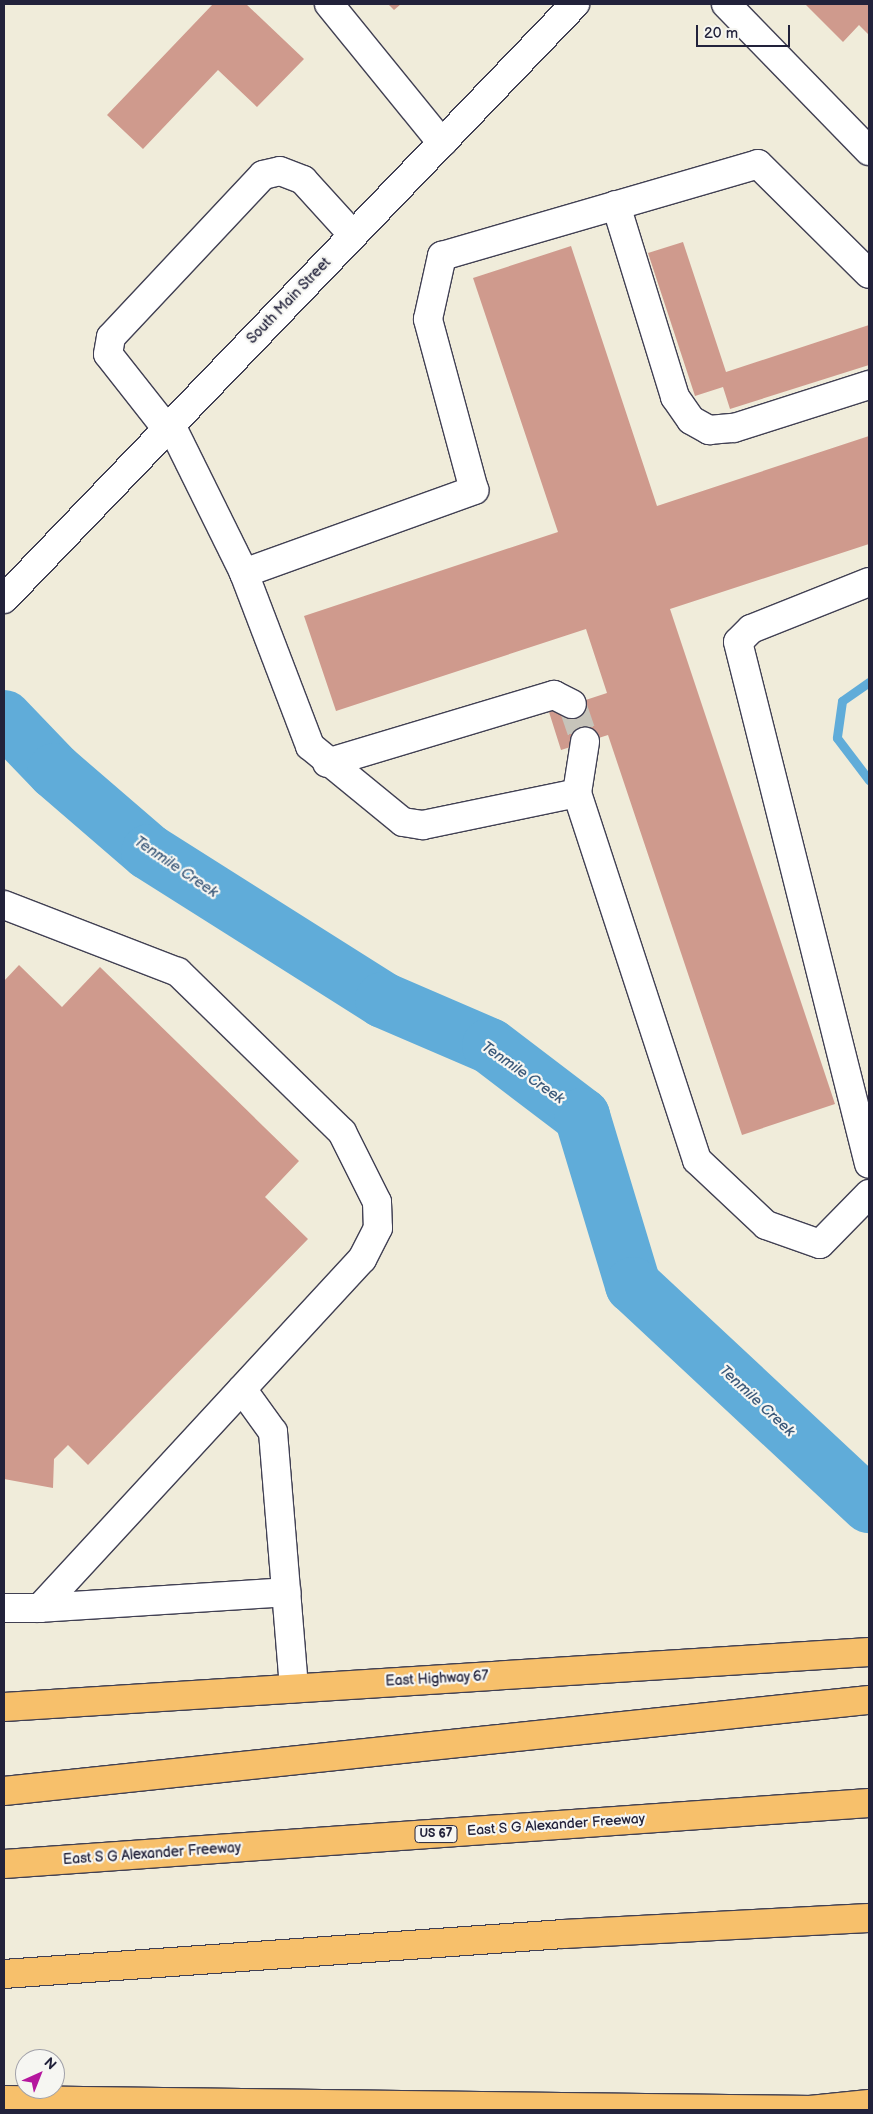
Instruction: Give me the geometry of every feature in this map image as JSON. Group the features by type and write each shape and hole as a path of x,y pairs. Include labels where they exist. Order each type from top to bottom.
{"main road":[{"name":"East Highway 67","path":"4,1707 869,1652"},
{"path":"4,1791 832,1706 869,1700"},
{"name":"East S G Alexander Freeway","path":"4,1864 869,1803"},
{"path":"4,1974 563,1934 869,1918"},
{"path":"4,2100 813,2110"},
{"path":"810,2110 869,2104"}],"street":[{"path":"329,4 442,142"},
{"name":"South Main Street","path":"4,600 574,4"},
{"path":"726,4 869,150"},
{"path":"244,573 474,490 428,319 442,256 758,164 869,274"},
{"path":"352,235 303,180 280,171 263,175 111,336 108,354 169,427 244,573 310,746 327,763 403,822 423,825 577,793"},
{"path":"616,205 675,397 691,420 709,430 734,428 869,385"},
{"path":"869,582 751,629 738,642 869,1164"},
{"path":"327,763 554,695 572,704"},
{"path":"585,742 577,793 697,1160 766,1225 820,1244 869,1194"},
{"path":"4,905 178,972 342,1132 377,1202 378,1228 362,1259 40,1608"},
{"path":"242,1389 273,1432 294,1688"},
{"path":"4,1608 40,1608 286,1592"}],"building":[{"path":"213,4 246,4 304,59 257,107 218,70 143,149 107,115"},
{"path":"388,4 401,4 394,10"},
{"path":"805,4 869,4 869,35 859,25 843,42"},
{"path":"683,242 726,372 869,325 869,365 730,409 723,387 695,396 648,253"},
{"path":"571,246 657,506 869,436 869,544 670,609 835,1104 742,1135 608,735 561,750 549,712 607,693 586,629 336,711 304,616 558,532 473,278"},
{"path":"19,965 62,1007 100,967 299,1161 265,1197 308,1239 88,1465 68,1445 54,1459 53,1488 4,1479 4,981"}],"waterway":[{"path":"869,682 842,701 837,738 869,780"},
{"name":"Tenmile Creek","path":"4,718 55,771 149,852 383,1000 490,1046 582,1116 633,1285 869,1505"}],"tunnel":[{"path":"572,704 585,742"}]}
